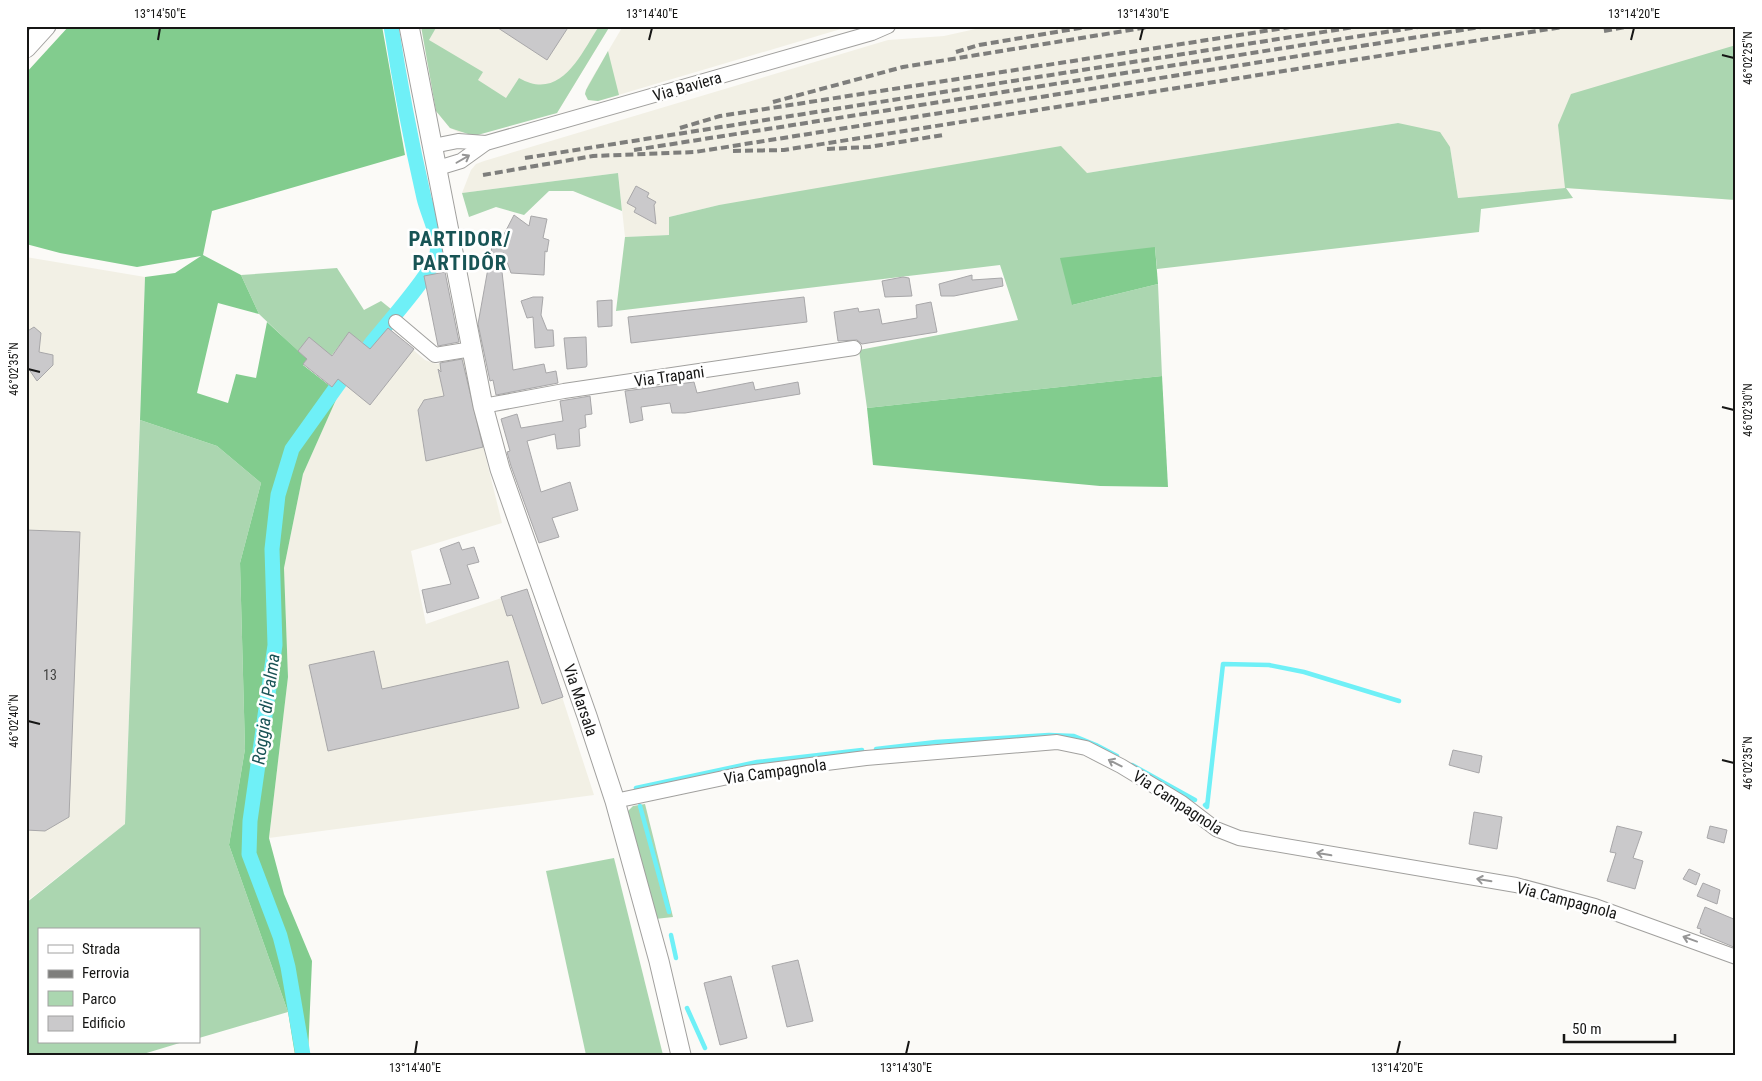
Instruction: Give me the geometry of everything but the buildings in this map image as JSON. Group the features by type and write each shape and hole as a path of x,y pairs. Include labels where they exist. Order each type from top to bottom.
{"street":[{"path":"26,48 46,26"},
{"name":"Via Marsala","path":"409,26 483,406 500,469 587,716 615,802 659,962 681,1055"},
{"name":"Via Baviera","path":"438,168 461,161 486,143 872,33 888,26"},
{"name":"Via Baviera","path":"432,146 458,141 486,143"},
{"path":"396,322 436,355 472,349"},
{"name":"Via Trapani","path":"483,406 564,391 854,348"},
{"name":"Via Campagnola","path":"615,802 765,771 866,758 996,746 1035,743 1064,744 1086,748 1121,766 1182,803 1216,829 1233,837 1294,850 1516,885 1595,906 1736,957"}],"shaded area":[{"path":"421,26 610,26 557,113 460,133 450,128 436,111"},
{"path":"623,26 851,26 598,101 588,100 585,94 588,85"},
{"path":"989,26 1736,26 1736,200 1565,188 1458,198 1450,147 1398,123 1087,173 719,205 669,217 669,235 625,237 618,173 462,193 471,170 476,164 484,161 888,40 944,36"},
{"path":"26,257 145,277 125,824 26,902"},
{"path":"388,328 425,360 437,364 464,358 502,523 411,551 426,624 527,589 594,795 269,838 288,677 284,568 303,474 343,383 340,377 332,387 303,364 307,359 298,351 309,337 349,332 370,349"}],"green space":[{"path":"69,26 382,26 405,155 212,211 203,255 241,275 259,314 218,303 197,393 228,403 236,374 256,378 267,322 307,359 303,365 339,393 303,474 284,568 288,677 269,838 284,894 312,961 308,1055 295,1055 288,1012 229,845 245,749 240,563 261,483 217,446 140,420 145,277 175,273 201,256 137,267 60,253 26,244 26,73"},
{"path":"421,26 437,26 429,40 483,72 478,80 506,98 519,78 534,84 547,84 558,79 568,72 577,61 599,26 610,26 557,113 474,136 450,128 436,111"},
{"path":"1736,45 1736,200 1566,188 1573,198 1481,209 1479,232 1157,269 1155,247 1072,305 1158,284 1162,376 867,408 859,350 1018,320 1000,265 616,311 625,237 669,235 669,217 719,205 1061,146 1087,173 1398,123 1440,132 1450,147 1458,198 1565,188 1558,125 1571,94"},
{"path":"608,51 619,95 598,101 588,100 585,94 586,90"},
{"path":"618,173 622,211 573,191 549,191 524,215 496,207 469,217 462,193"},
{"path":"1155,247 1158,284 1072,305 1060,258"},
{"path":"337,268 364,310 381,301 391,309 363,343 349,333 328,360 310,338 298,351 259,314 241,275"},
{"path":"1162,376 1168,487 1100,486 873,465 867,408"},
{"path":"140,420 217,446 261,483 240,563 245,749 229,845 288,1012 200,1038 200,928 38,928 38,1044 176,1044 140,1055 26,1055 26,903 125,824"},
{"path":"645,804 673,917 655,919 627,812 633,806"},
{"path":"614,858 663,1055 586,1055 546,871"}],"waterway":[{"path":"370,345 428,273 437,253 437,240 424,198 391,26"},
{"name":"Roggia di Palma","path":"303,1055 288,967 280,936 249,854 250,821 275,645 272,549 278,495 292,449 345,375"},
{"path":"1205,805 1207,807 1223,664 1269,665 1304,672 1399,701"},
{"path":"876,749 936,742 1049,735 1074,736 1117,756"},
{"path":"637,790 636,788 757,762 862,750"},
{"path":"1132,765 1195,800"},
{"path":"640,806 669,912"},
{"path":"671,935 676,958"},
{"path":"687,1008 705,1048"}],"railway":[{"path":"956,52 979,45 1092,26"},
{"path":"773,102 903,67 1155,26"},
{"path":"680,128 720,116 1297,26"},
{"path":"525,158 1361,26"},
{"path":"634,150 1424,26"},
{"path":"483,175 593,156 695,152 1487,26"},
{"path":"733,151 784,150 1569,26"},
{"path":"1604,31 1631,26"},
{"path":"827,149 869,147 943,135"}],"district":[{"name":"PARTIDOR/ PARTIDÔR","path":"460,251"}]}
